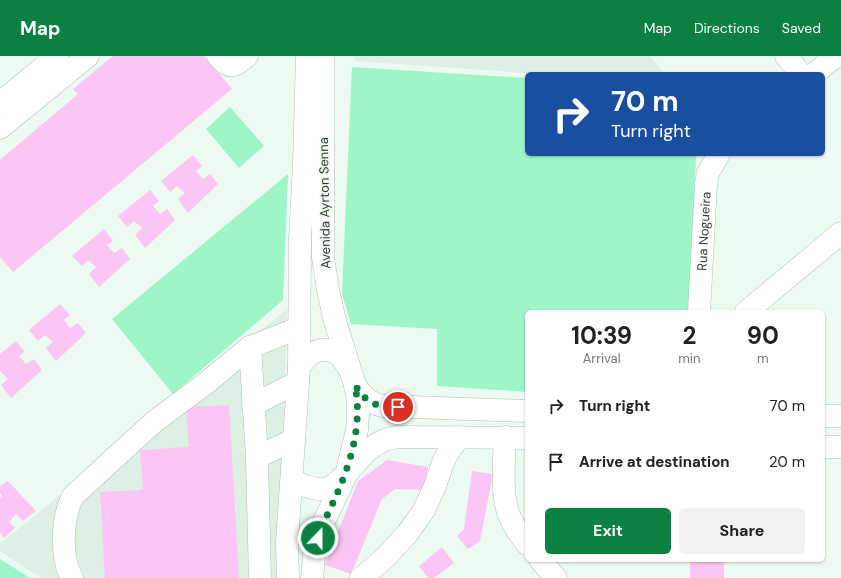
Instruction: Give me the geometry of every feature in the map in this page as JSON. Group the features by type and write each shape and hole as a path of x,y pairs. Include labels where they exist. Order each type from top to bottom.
{"main road":[{"path":"0,103 57,56"},
{"path":"0,128 88,56"},
{"path":"218,56 226,65 231,66 236,65 247,56"},
{"name":"Avenida Ayrton Senna","path":"288,578 288,542 299,375 300,240 306,56"},
{"name":"Avenida Ayrton Senna","path":"312,578 316,546 320,530 346,475 357,430 358,400 329,296 323,257 323,56"},
{"path":"786,56 799,72"},
{"path":"816,72 836,56"},
{"name":"Rua Nogueira","path":"699,310 706,184 708,173 718,156"},
{"path":"748,310 841,233"},
{"path":"72,578 69,573 64,546 64,529 69,504 73,496 155,421 205,384 250,347 299,328"},
{"path":"250,347 257,457 260,578"},
{"path":"253,405 299,375 304,360 309,355 317,351 326,350 334,352 341,358 362,396 374,404 383,406 525,411"},
{"path":"292,479 298,484 308,488 328,490 346,475 371,447 386,439 397,437 525,438"},
{"path":"361,578 384,559 407,534 424,510 435,486 444,460 450,448 460,437"},
{"path":"505,437 505,497 508,514 517,532 525,542"},
{"path":"257,457 294,440"},
{"path":"542,562 556,578"}],"shaded area":[{"path":"355,56 650,56 663,72 525,73 355,61"},
{"path":"287,309 280,562 281,578 41,578 0,551 0,544"}],"green space":[{"path":"352,67 525,78 525,156 697,156 696,157 689,310 525,310 525,392 437,386 437,329 351,324 342,294"},
{"path":"230,107 264,146 239,168 206,129"},
{"path":"288,174 283,300 173,394 112,319"},
{"path":"0,559 30,578 0,578"}],"building":[{"path":"113,56 204,56 232,89 13,272 0,257 0,160 78,94 73,89"},
{"path":"193,155 202,166 196,171 203,179 210,174 218,184 188,213 178,199 185,193 177,186 170,192 161,181"},
{"path":"150,190 159,201 153,206 160,214 167,209 175,220 145,248 135,235 142,228 134,221 127,227 118,216"},
{"path":"104,229 113,241 107,245 114,253 122,248 130,259 99,287 89,274 96,267 88,260 82,266 72,256"},
{"path":"60,304 70,315 64,320 70,328 78,323 86,333 56,361 46,348 53,342 45,335 38,341 29,330"},
{"path":"16,341 25,352 19,356 26,364 34,359 42,370 11,398 1,385 8,379 0,371 0,354"},
{"path":"229,405 239,578 105,578 100,492 143,490 140,450 189,447 186,407"},
{"path":"387,460 428,467 424,490 395,489 382,499 351,574 325,565 358,481"},
{"path":"472,471 493,474 480,541 468,549 457,536 464,529"},
{"path":"8,481 36,511 23,521 16,514 9,522 15,528 4,538 0,532 0,498 2,496 0,493 0,486"},
{"path":"442,547 454,563 434,578 428,578 419,566"},
{"path":"690,562 724,562 724,578 690,578"}],"route":[{"path":"318,538 320,530 346,475 357,430 358,400 355,385 362,396 374,404 398,407"}]}
